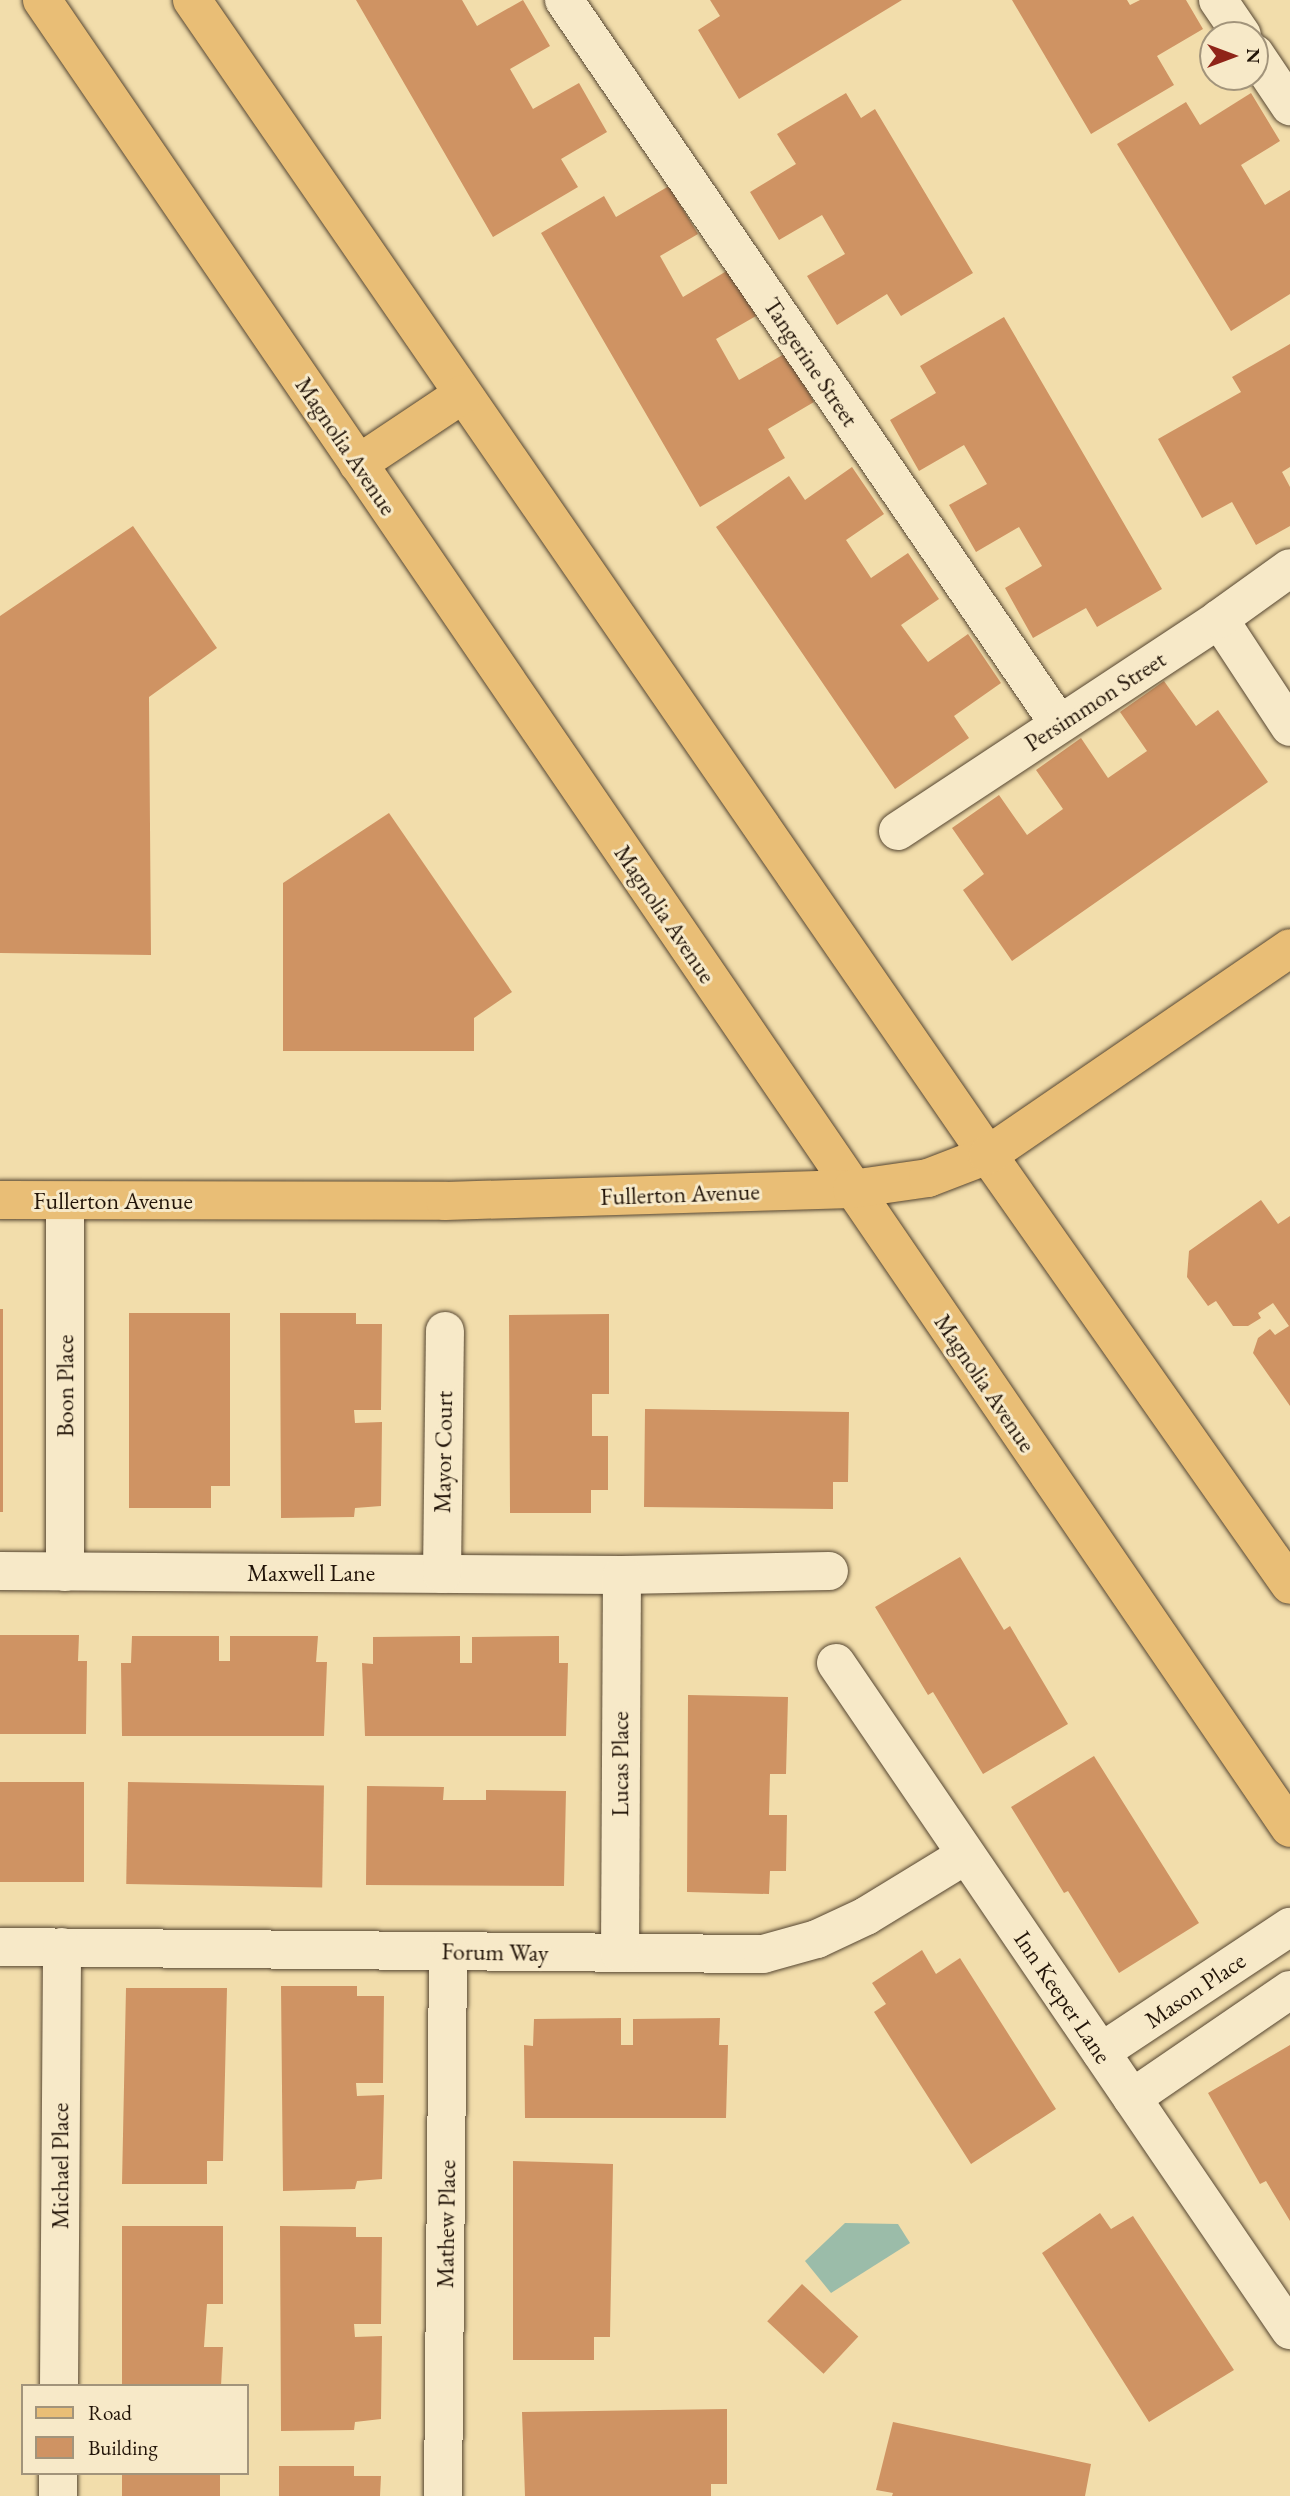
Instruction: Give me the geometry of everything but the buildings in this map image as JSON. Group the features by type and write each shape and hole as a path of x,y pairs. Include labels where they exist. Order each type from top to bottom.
{"main road":[{"name":"Magnolia Avenue","path":"42,0 1290,1828"},
{"path":"192,0 988,1155 1290,1585"},
{"path":"358,464 463,394"},
{"name":"Fullerton Avenue","path":"0,1200 445,1201 852,1189 928,1178 988,1155 1290,948"}],"street":[{"path":"1218,0 1232,21"},
{"name":"Tangerine Street","path":"575,4 1059,724"},
{"path":"1269,75 1290,106"},
{"name":"Persimmon Street","path":"898,831 1219,619 1290,568"},
{"path":"1219,619 1290,727"},
{"name":"Boon Place","path":"65,1201 65,1572"},
{"name":"Mayor Court","path":"442,1574 445,1331"},
{"name":"Maxwell Lane","path":"0,1571 622,1575"},
{"path":"622,1575 829,1571"},
{"name":"Lucas Place","path":"620,1953 622,1575"},
{"name":"Inn Keeper Lane","path":"836,1663 1290,2330"},
{"name":"Forum Way","path":"0,1947 764,1954 807,1942 866,1916 966,1855"},
{"name":"Mason Place","path":"1101,2052 1290,1927"},
{"name":"Michael Place","path":"59,2384 62,1947"},
{"name":"Mathew Place","path":"443,2496 448,1951"},
{"path":"1132,2098 1290,1990"},
{"path":"58,2475 58,2496"}],"shaded area":[{"path":"845,2223 898,2224 910,2243 831,2293 805,2261"}]}
